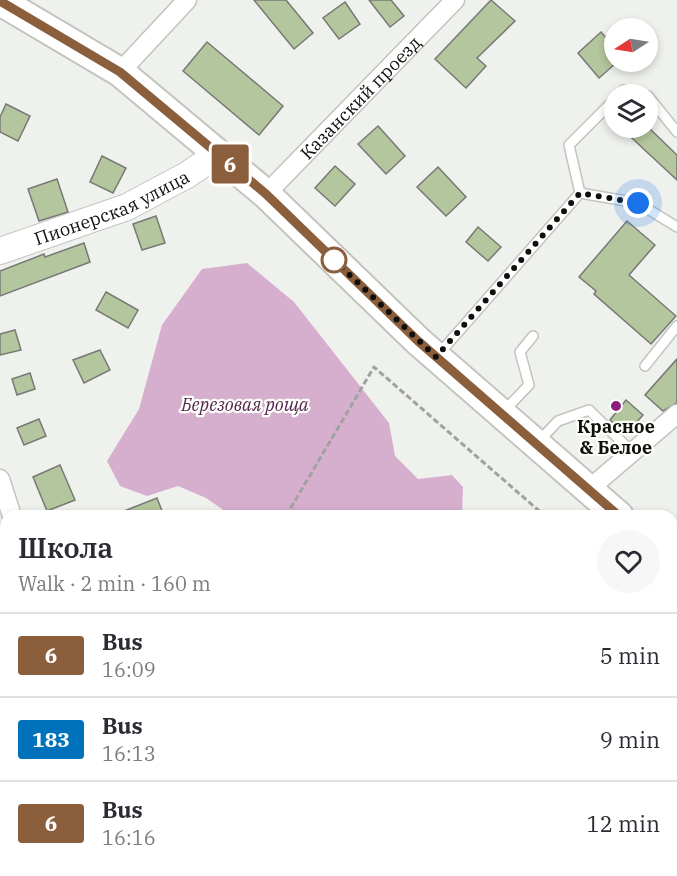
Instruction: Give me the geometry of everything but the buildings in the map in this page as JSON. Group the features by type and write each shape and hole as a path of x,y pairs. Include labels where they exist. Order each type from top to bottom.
{"main road":[{"path":"0,1 120,72 266,194 436,357 612,510"}],"street":[{"path":"120,72 188,0"},
{"name":"Казанский проезд","path":"266,194 455,0"},
{"name":"Пионерская улица","path":"0,251 127,207 187,176 218,154"},
{"path":"589,489 677,414"},
{"path":"0,479 10,510"}],"lane":[{"path":"658,108 677,132"},
{"path":"580,193 569,145 604,110"},
{"path":"580,193 638,203 677,227"},
{"path":"436,357 580,193"},
{"path":"645,366 677,326"},
{"path":"501,413 529,385 520,352 533,336"},
{"path":"537,444 558,421 589,410 632,452"}],"path":[{"path":"290,510 374,368 538,510"}],"green space":[{"name":"Березовая роща","path":"247,263 294,302 389,423 395,456 418,479 452,475 463,487 462,510 223,510 206,498 178,486 147,496 120,486 107,461 139,409 162,325 202,269"}],"bus line":[{"name":"6","path":"0,1 120,72 266,194 418,341 612,510"}],"place":[{"name":"Красное & Белое","path":"616,406"}],"route":[{"path":"334,260 436,357 580,193 638,203"}]}
